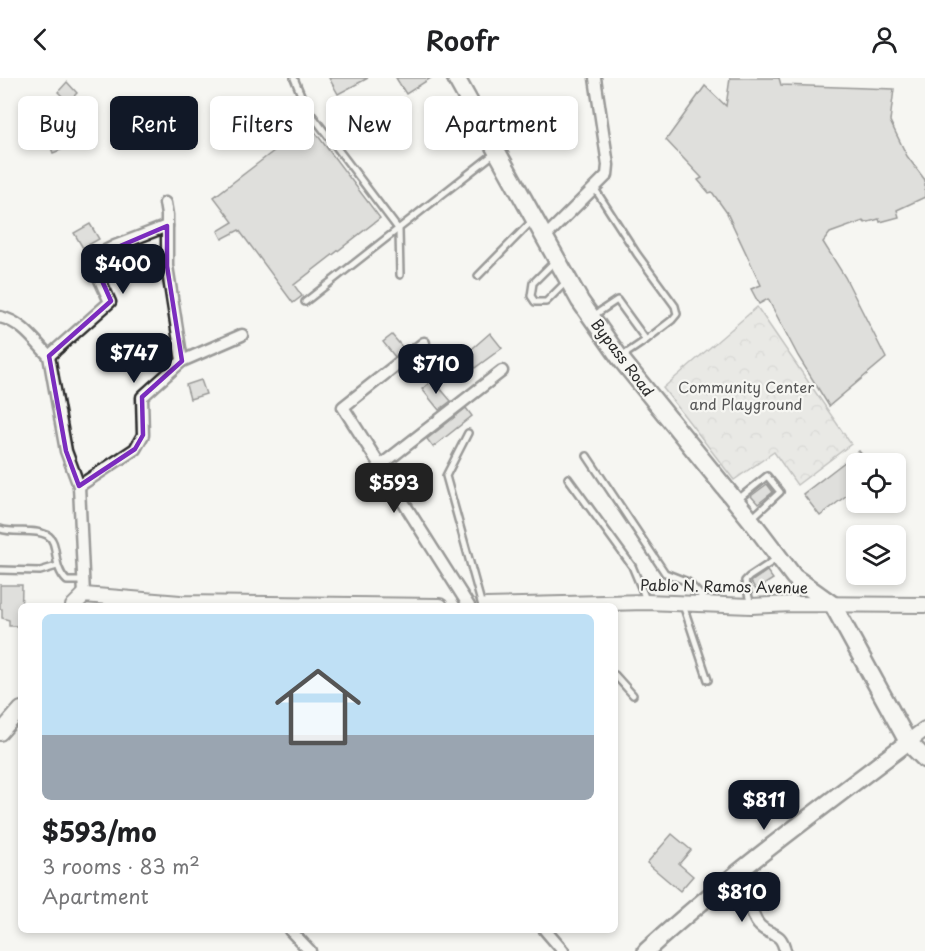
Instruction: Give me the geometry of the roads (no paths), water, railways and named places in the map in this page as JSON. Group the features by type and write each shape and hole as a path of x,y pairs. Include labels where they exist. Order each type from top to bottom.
{"main road":[{"name":"Bypass Road","path":"456,78 556,260 591,317 620,358 794,577 833,605"},
{"path":"833,605 908,742 925,759"},
{"path":"646,951 736,873 908,742"}],"street":[{"path":"544,238 607,175 608,165 595,78"},
{"path":"165,202 167,266 182,361"},
{"path":"50,356 110,302 92,258 115,246 167,226"},
{"path":"0,317 21,326 50,356 66,450 79,486 84,588 75,603"},
{"path":"79,486 135,449 143,435 142,396 182,361 242,335"},
{"path":"424,343 343,407 467,603"},
{"path":"380,466 502,371"},
{"path":"84,588 180,603"},
{"name":"Pablo N. Ramos Avenue","path":"615,603 925,606"},
{"path":"0,733 18,712"},
{"path":"908,742 925,729"},
{"path":"736,873 747,891 756,922 760,927 778,935 784,942 785,951"},
{"path":"293,933 310,951"},
{"path":"548,933 563,951"}],"lane":[{"path":"294,78 301,96"},
{"path":"314,118 399,230 400,274"},
{"path":"305,302 498,151"},
{"path":"595,189 637,254 675,306 677,314 620,358"},
{"path":"478,276 534,219"},
{"path":"556,260 533,283 531,296 535,302 546,302 568,280"},
{"path":"591,317 616,300 646,340"},
{"path":"468,433 446,476 481,603"},
{"path":"587,456 665,573 688,582 710,604"},
{"path":"735,502 767,476 780,492 750,519"},
{"path":"568,477 632,566 646,602"},
{"path":"0,529 41,533 49,536 54,540 59,573 67,581 84,588"},
{"path":"751,606 745,581 779,557"},
{"path":"0,570 40,571 57,566"},
{"path":"792,604 794,577"},
{"path":"683,603 708,680"},
{"path":"618,678 633,695"}],"park label":[{"name":"Community Center and Playground","path":"746,396"}]}
